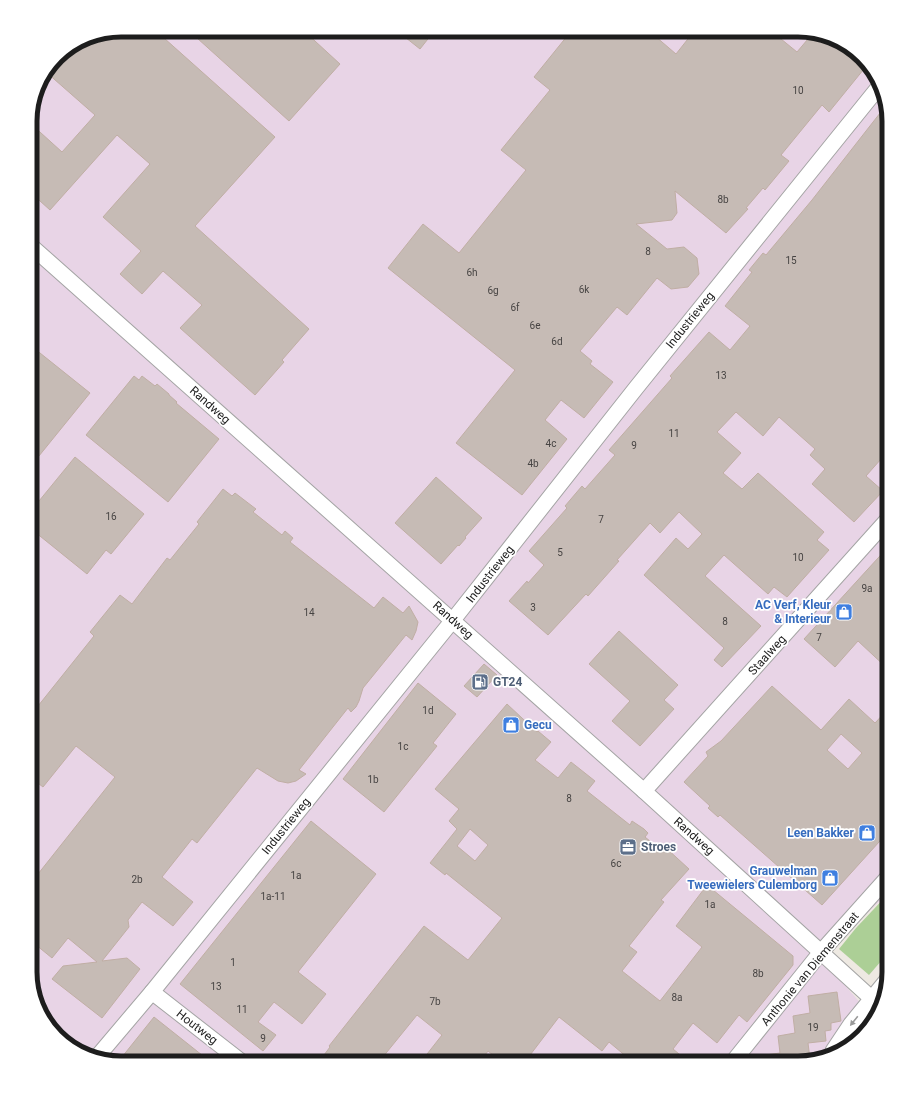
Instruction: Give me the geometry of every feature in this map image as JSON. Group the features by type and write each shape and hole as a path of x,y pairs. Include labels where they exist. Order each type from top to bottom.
{"street":[{"name":"Industrieweg","path":"100,1053 152,992 453,620 641,382 876,90"},
{"name":"Randweg","path":"37,251 453,620 876,1002"},
{"name":"Staalweg","path":"644,791 882,526"},
{"name":"Anthonie van Diemenstraat","path":"738,1056 821,952 882,884"},
{"name":"Houtweg","path":"152,992 234,1056"},
{"path":"835,1047 837,1043 873,1009"}],"shaded area":[{"path":"116,37 803,37 825,41 835,46 849,54 865,70 878,94 882,122 882,899 821,958 864,1007 830,1050 825,1052 798,1056 116,1056 94,1052 84,1047 66,1035 54,1023 41,999 37,977 37,116 43,89 54,70 66,58 89,43"}],"green space":[{"path":"882,900 882,960 869,975 839,949"}],"building":[{"path":"116,37 163,37 275,137 195,226 309,329 282,360 284,362 255,395 180,328 202,305 163,271 142,294 120,274 141,251 103,217 150,164 117,135 50,210 37,198 37,129 62,152 95,115 50,76 54,70 75,51 89,43"},
{"path":"311,37 340,64 289,121 197,38"},
{"path":"405,37 429,37 420,49"},
{"path":"566,37 656,37 676,54 689,37 779,37 797,52 809,38 825,41 844,51 864,69 829,112 822,105 781,155 789,161 765,190 763,188 746,208 748,209 726,233 675,191 677,213 672,220 636,224 667,249 684,247 697,258 699,274 688,287 671,289 657,278 627,315 617,307 580,351 592,361 590,364 613,382 584,418 561,400 545,420 567,439 522,495 456,443 515,370 388,268 423,224 459,253 526,170 501,150 550,90 534,77"},
{"path":"881,112 882,458 866,476 882,490 882,492 854,522 812,484 825,469 810,455 815,449 779,417 763,436 736,412 717,432 741,453 723,473 742,489 758,473 824,532 817,540 829,550 787,597 774,587 768,594 724,555 705,576 761,626 722,667 714,660 724,648 644,575 676,538 688,549 702,534 679,512 660,533 650,523 617,560 619,561 588,596 586,594 548,635 509,601 544,565 529,551 567,508 565,506 582,486 585,489 615,455 609,450 672,378 670,376 709,332 730,350 750,326 725,306 752,272 749,270 763,253 766,255 812,200"},
{"path":"37,351 90,393 37,458"},
{"path":"134,376 139,380 142,376 155,386 157,384 177,402 176,403 219,439 168,502 86,435"},
{"path":"75,457 144,514 111,554 106,550 87,574 37,534 37,503"},
{"path":"436,477 482,518 459,546 458,545 441,564 395,523"},
{"path":"223,489 232,496 235,493 256,509 253,512 282,535 285,531 293,538 290,542 374,608 383,597 403,613 409,606 418,622 412,640 406,635 363,688 356,707 351,712 348,708 299,770 306,774 296,781 288,783 278,781 257,768 197,843 192,839 162,877 193,902 173,926 142,902 128,920 129,927 102,961 127,958 140,969 102,1018 52,979 63,966 97,962 68,938 52,958 37,946 37,873 38,874 115,777 76,746 43,787 37,782 37,707 94,636 90,632 120,595 132,604 167,558 170,560 199,524 197,522"},
{"path":"882,554 882,663 858,641 835,667 804,639"},
{"path":"619,631 678,685 664,700 674,709 640,746 612,721 630,701 589,664"},
{"path":"484,664 497,675 477,697 464,686"},
{"path":"418,683 456,714 433,743 437,746 384,812 343,779"},
{"path":"772,686 821,730 849,699 875,723 882,716 882,839 822,905 720,815 718,817 708,808 710,806 684,782 708,756 706,752 721,741","holes":["841,734 862,753 848,769 827,750"]},
{"path":"507,704 537,732 538,731 551,742 535,760 558,778 571,762 595,781 587,791 630,825 632,821 644,829 648,833 645,837 662,851 665,847 689,869 661,900 664,902 629,946 637,952 622,971 660,1001 702,947 676,926 707,885 793,956 793,965 747,1022 739,1015 717,1043 693,1023 673,1049 682,1056 626,1056 609,1042 602,1051 559,1017 529,1056 494,1056 488,1051 484,1056 426,1056 442,1035 417,1015 384,1056 323,1056 330,1047 329,1046 424,926 468,960 502,918 446,873 445,875 430,863 457,829 449,821 459,809 435,789","holes":["470,829 488,845 475,861 457,846"]},
{"path":"311,821 376,874 298,972 326,994 302,1024 274,1002 258,1022 276,1035 263,1051 180,984"},
{"path":"837,992 841,1021 831,1023 831,1030 825,1031 826,1041 808,1043 809,1055 758,1056 780,1053 778,1036 795,1033 793,1016 810,1013 808,996"},
{"path":"154,1017 203,1056 123,1056"}],"place":[{"name":"AC Verf, Kleur & Interieur","path":"844,612"},
{"name":"GT24","path":"480,682"},
{"name":"Gecu","path":"511,725"},
{"name":"Leen Bakker","path":"867,833"},
{"name":"Stroes","path":"628,847"},
{"name":"Grauwelman Tweewielers Culemborg","path":"830,878"}]}
